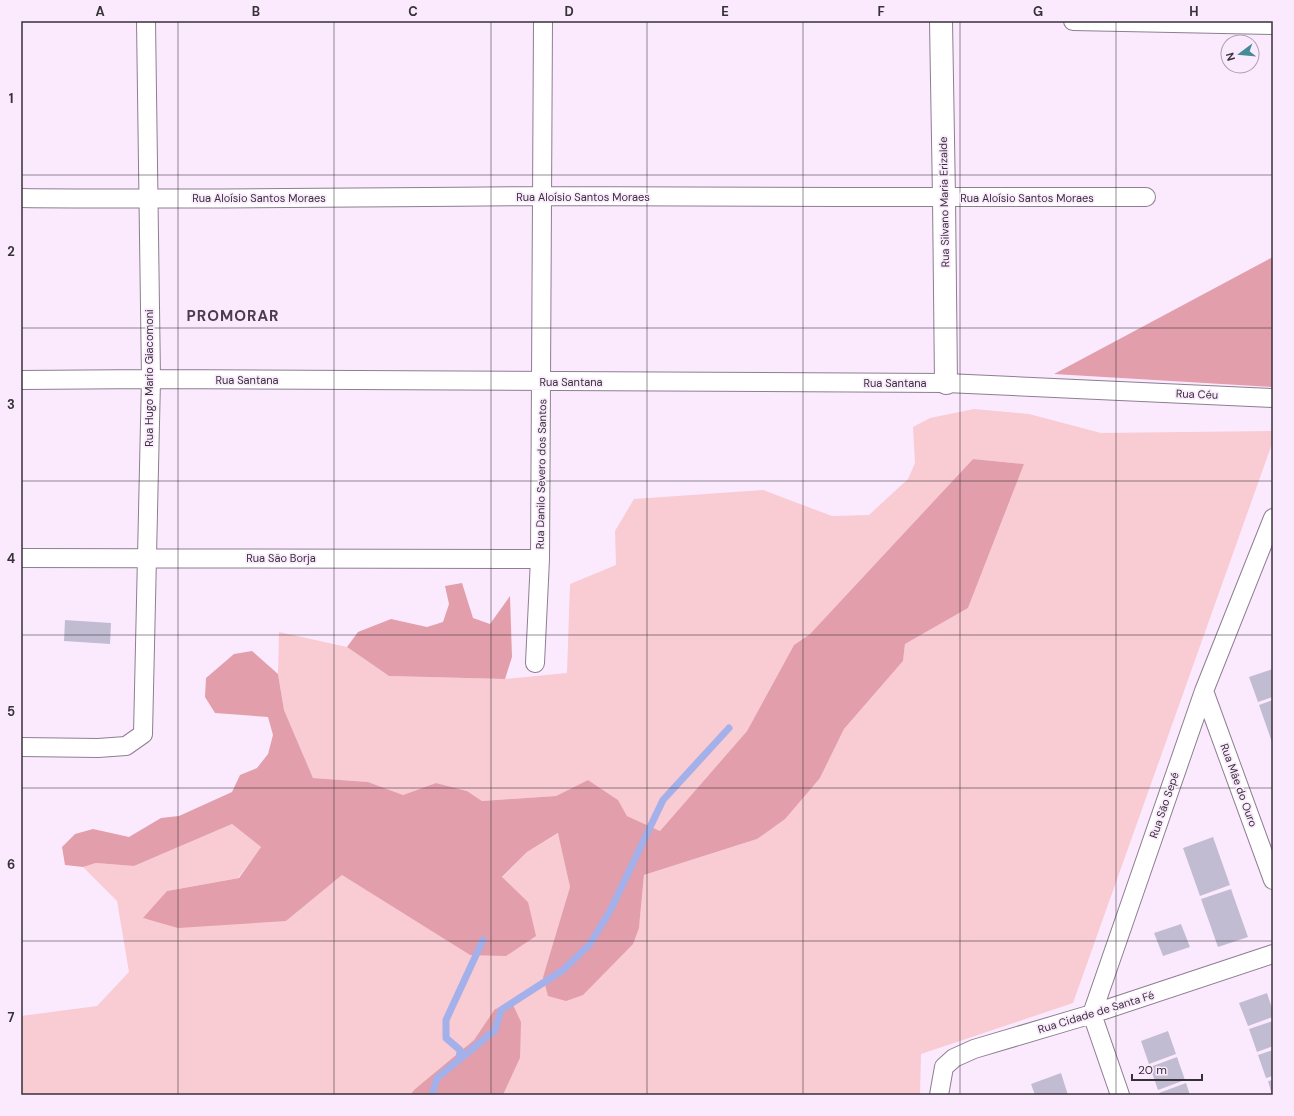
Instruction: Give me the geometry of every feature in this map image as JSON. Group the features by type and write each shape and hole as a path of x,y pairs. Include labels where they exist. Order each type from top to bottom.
{"street":[{"name":"Rua Hugo Mario Giacomoni","path":"21,747 98,748 126,746 143,734 151,379 147,199 146,21"},
{"name":"Rua Danilo Severo dos Santos","path":"535,663 540,559 543,21"},
{"name":"Rua Silvano Maria Erizalde","path":"941,21 946,383"},
{"path":"1073,21 1273,25"},
{"name":"Rua Aloísio Santos Moraes","path":"21,198 147,199 543,196 944,198 1146,197"},
{"name":"Rua Santana","path":"21,380 151,379 946,383 1121,391"},
{"name":"Rua Céu","path":"1121,391 1273,398"},
{"name":"Rua São Sepé","path":"1092,1014 1204,691 1273,518"},
{"name":"Rua São Borja","path":"21,558 147,557 540,559"},
{"name":"Rua Mãe do Ouro","path":"1204,691 1273,880"},
{"name":"Rua Cidade de Santa Fé","path":"939,1093 944,1067 954,1058 974,1049 1092,1014 1273,954"},
{"path":"1092,1014 1120,1095"}],"shaded area":[{"path":"1273,257 1273,387 1054,374"},
{"path":"974,409 1029,414 1101,433 1273,431 1273,441 1073,1003 921,1054 920,1095 503,1095 520,1058 495,1010 474,1040 415,1089 410,1095 21,1095 21,1016 97,1006 129,972 117,901 83,867 96,863 134,866 232,824 261,847 238,878 167,891 144,919 286,921 342,875 470,955 528,902 502,878 527,852 559,833 570,887 543,977 639,928 644,875 757,839 820,778 844,729 903,661 905,644 968,608 1024,464 973,459 810,634 794,645 747,731 660,831 627,816 618,800 588,780 556,796 482,801 467,791 436,783 403,795 368,782 313,778 284,710 278,674 279,632 347,647 389,676 505,679 567,673 570,584 616,565 615,531 634,499 763,490 832,516 869,515 908,479 915,463 913,427 930,418"},
{"path":"973,459 1024,464 968,608 905,644 903,661 844,729 820,778 785,819 757,839 644,875 639,928 633,944 583,995 566,1001 548,996 543,977 570,887 558,833 527,852 502,877 528,902 536,936 506,956 470,955 342,875 286,921 178,928 143,918 167,891 239,878 261,847 232,824 134,866 96,863 83,867 65,865 62,847 75,834 93,829 129,837 161,818 179,816 232,792 240,775 257,768 268,754 273,735 268,717 215,713 205,697 206,678 234,654 252,651 278,674 284,710 313,778 368,782 403,795 436,783 467,791 482,801 556,796 588,780 618,800 627,816 660,831 747,731 794,645 810,634"},
{"path":"462,583 473,618 490,624 510,596 512,657 505,679 389,676 347,647 358,632 391,619 427,627 443,622 449,604 445,586"},
{"path":"513,1005 521,1022 520,1058 503,1095 410,1095 415,1089 474,1040 495,1009"}],"building":[{"path":"65,620 111,623 110,644 64,641"},
{"path":"1273,669 1273,697 1258,702 1249,677"},
{"path":"1273,700 1273,745 1259,705"},
{"path":"1213,837 1230,885 1200,896 1183,848"},
{"path":"1231,889 1248,937 1218,947 1201,899"},
{"path":"1181,924 1190,947 1163,956 1154,933"},
{"path":"1267,993 1273,1011 1273,1017 1248,1026 1239,1003"},
{"path":"1273,1021 1273,1046 1257,1052 1249,1029"},
{"path":"1168,1031 1176,1054 1149,1064 1141,1041"},
{"path":"1273,1050 1273,1076 1266,1078 1258,1055"},
{"path":"1177,1057 1185,1080 1158,1090 1150,1067"},
{"path":"1061,1073 1068,1095 1035,1095 1031,1084"},
{"path":"1273,1080 1273,1095 1272,1095 1268,1081"},
{"path":"1186,1083 1190,1095 1160,1095 1159,1093"}],"waterway":[{"path":"432,1095 437,1078 495,1030 501,1010 563,970 590,944 610,911 663,800 729,728"},
{"path":"459,1060 460,1050 446,1038 446,1020 483,940"}],"district":[{"name":"PROMORAR","path":"233,316"}]}
